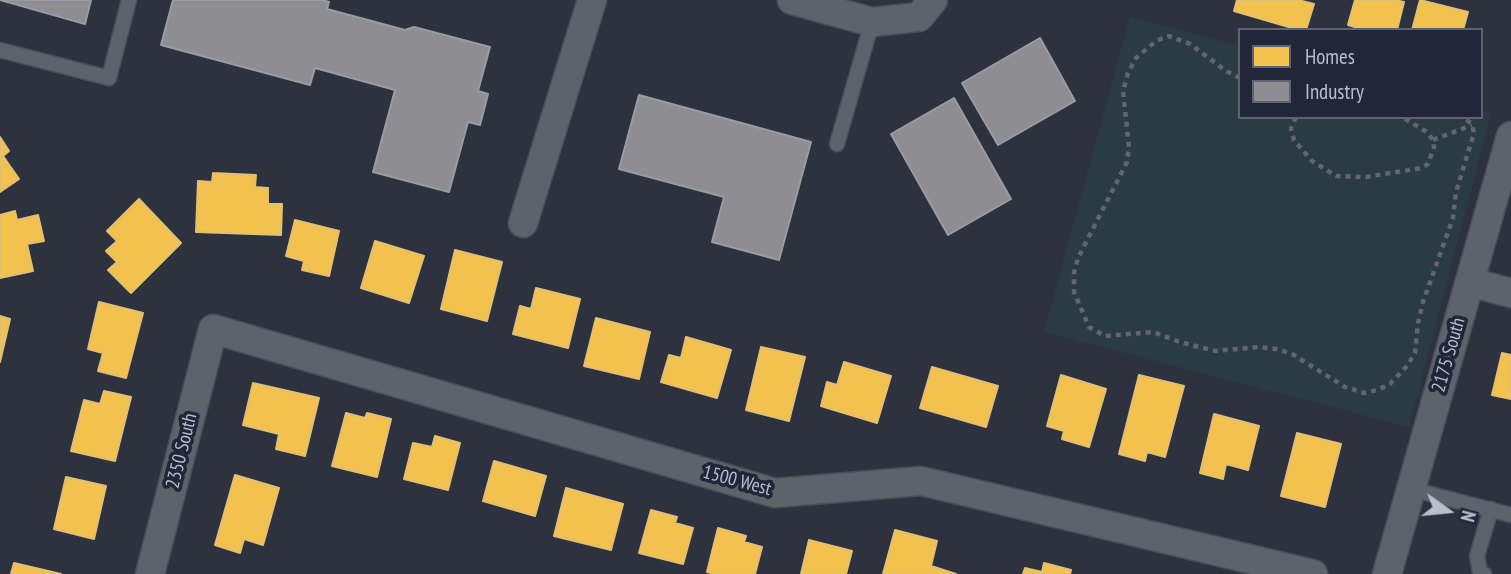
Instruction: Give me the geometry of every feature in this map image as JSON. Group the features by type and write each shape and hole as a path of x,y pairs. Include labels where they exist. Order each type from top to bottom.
{"street":[{"path":"523,223 592,0"},
{"path":"792,0 872,22 919,17 933,0"},
{"name":"2175 South","path":"1387,574 1511,136"},
{"path":"1470,282 1511,293"},
{"name":"2350 South","path":"150,574 213,329"},
{"name":"1500 West","path":"213,329 775,493 921,481 1312,574"}],"lane":[{"path":"0,50 109,78 129,0"},
{"path":"838,144 872,22"},
{"path":"1411,489 1511,515"},
{"path":"1484,574 1480,572 1477,556 1491,509"}],"path":[{"path":"1238,77 1191,44 1170,36 1156,41 1136,58 1123,91 1129,148 1127,162 1078,258 1074,273 1074,292 1089,327 1105,335 1153,332 1205,349 1277,349 1292,354 1345,387 1364,393 1390,384 1415,353 1418,323 1429,280 1453,218 1456,192 1474,133 1472,125 1466,119"},
{"path":"1295,119 1290,128 1294,140 1312,161 1336,176 1366,177 1421,168 1428,164 1432,157 1433,140 1427,132 1405,119"},
{"path":"1433,140 1472,125"}],"shaded area":[{"path":"1130,17 1238,45 1238,119 1483,119 1483,112 1491,114 1409,427 1044,332"}],"building: Homes":[{"path":"1237,0 1298,0 1314,4 1307,28 1292,28 1234,11"},
{"path":"1355,0 1404,2 1398,28 1358,28 1348,25"},
{"path":"1420,0 1468,12 1464,28 1413,28"},
{"path":"0,137 9,151 3,156 19,179 0,192"},
{"path":"213,173 256,175 255,187 268,188 268,204 282,204 281,235 196,232 198,181 212,182"},
{"path":"139,199 181,243 131,293 108,270 117,262 106,251 117,241 107,231"},
{"path":"15,211 17,220 38,215 44,241 27,244 33,271 0,278 0,215"},
{"path":"295,220 339,231 329,276 302,270 304,261 286,256"},
{"path":"375,241 424,256 409,303 361,288"},
{"path":"455,250 502,262 487,321 441,309"},
{"path":"536,288 580,299 568,348 513,334 520,306 531,309"},
{"path":"99,302 143,313 126,378 98,371 103,353 88,349"},
{"path":"0,316 10,319 0,362"},
{"path":"596,318 650,332 639,379 584,366"},
{"path":"686,337 731,350 717,398 661,382 669,355 681,358"},
{"path":"761,347 805,357 789,421 746,410"},
{"path":"1502,353 1511,355 1511,399 1492,395"},
{"path":"844,362 891,376 877,423 821,406 827,382 837,385"},
{"path":"932,367 998,386 986,427 920,408"},
{"path":"1061,375 1106,389 1089,447 1062,439 1064,431 1047,426"},
{"path":"1139,375 1184,386 1165,457 1147,452 1145,461 1119,454"},
{"path":"253,383 319,398 305,456 276,449 279,434 243,425"},
{"path":"104,391 131,397 115,461 71,451 84,400 100,404"},
{"path":"346,413 365,418 367,413 391,419 377,477 332,466"},
{"path":"1214,414 1259,426 1248,470 1226,464 1223,479 1200,473"},
{"path":"1297,433 1341,444 1325,507 1281,496"},
{"path":"435,436 460,443 448,490 404,479 413,443 432,447"},
{"path":"494,461 546,476 535,516 483,501"},
{"path":"235,475 279,488 263,545 244,539 240,553 215,545"},
{"path":"66,477 106,486 94,539 54,529"},
{"path":"566,488 623,504 611,550 554,536"},
{"path":"651,510 677,517 675,523 693,528 683,564 639,553"},
{"path":"718,528 746,536 744,542 762,547 755,574 707,572"},
{"path":"895,530 937,541 931,566 956,574 883,574"},
{"path":"809,540 852,551 846,574 801,574"},
{"path":"14,563 61,574 11,574"},
{"path":"1044,563 1071,570 1070,574 1023,574 1025,568 1042,572"}],"building: Industry":[{"path":"0,0 91,0 85,24"},
{"path":"173,0 323,0 329,2 327,9 405,30 414,27 490,47 478,91 488,94 480,125 468,122 449,192 373,172 395,90 315,68 310,85 161,45"},
{"path":"1040,38 1075,101 998,145 962,83"},
{"path":"639,95 811,142 779,260 712,242 724,197 619,169"},
{"path":"954,98 1011,199 948,235 891,134"}]}
